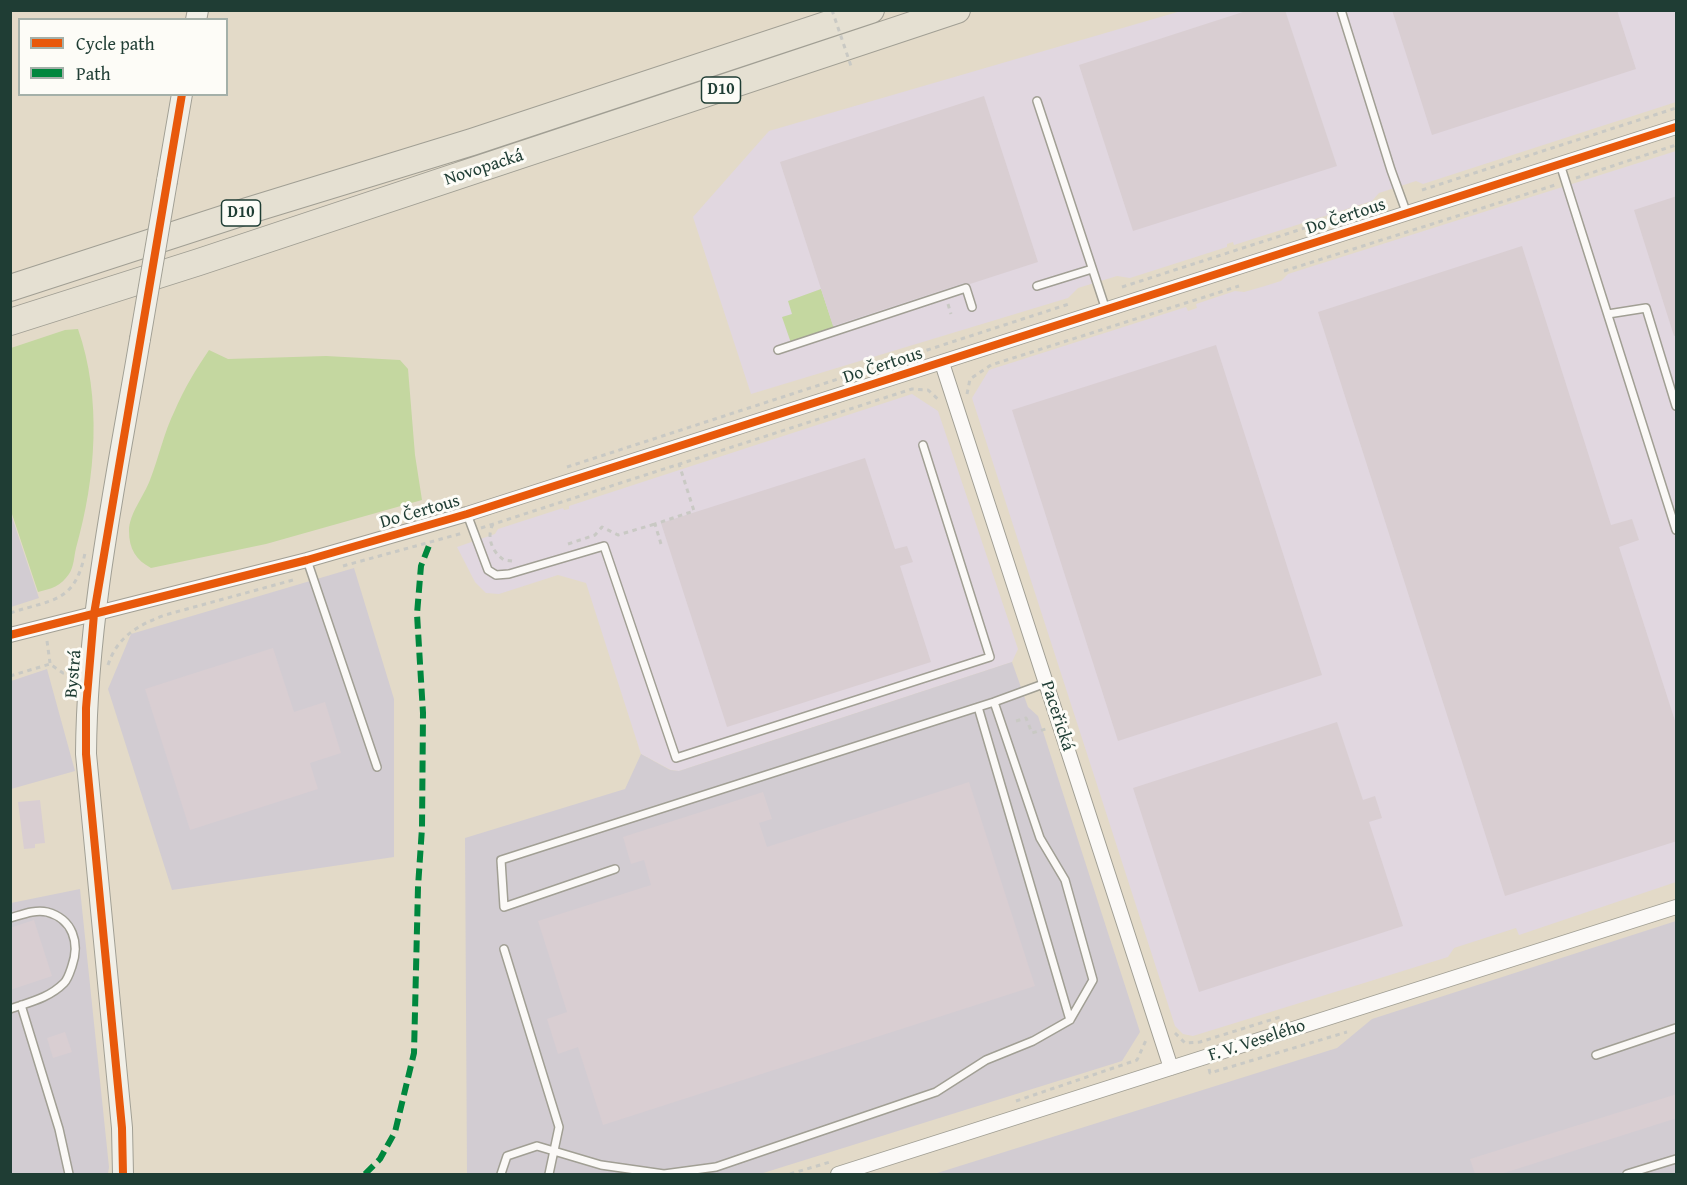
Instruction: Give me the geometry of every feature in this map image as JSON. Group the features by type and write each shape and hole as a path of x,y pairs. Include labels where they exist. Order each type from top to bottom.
{"highway":[{"name":"Novopacká","path":"10,288 247,211 472,142 871,10"},
{"name":"Novopacká","path":"10,322 221,255 957,10"}],"street":[{"name":"Bystrá","path":"123,1174 122,1128 86,753 86,708 94,614 182,96"},
{"name":"Do Čertous","path":"10,635 307,560 467,514 1677,127"},
{"name":"Paceřická","path":"942,363 1171,1068"},
{"name":"F. V. Veselého","path":"838,1174 1677,907"}],"lane":[{"path":"1341,10 1407,214"},
{"path":"1037,101 1106,310"},
{"path":"1560,164 1677,530"},
{"path":"1037,286 1092,269"},
{"path":"778,350 966,288 972,307"},
{"path":"1608,314 1646,308 1677,406"},
{"path":"467,514 488,570 496,575 509,574 604,546 676,758 990,657 922,444"},
{"path":"307,560 377,767"},
{"path":"615,869 504,907 501,860 994,702 1046,683"},
{"path":"501,1174 507,1156 537,1146 601,1165 664,1174 716,1167 936,1092 986,1060 1032,1041 1070,1020 1093,980 1065,880 1040,838 994,702"},
{"path":"978,707 1070,1020"},
{"path":"10,918 28,913 46,912 65,921 74,934 76,955 66,981 48,996 10,1009"},
{"path":"504,949 559,1127 549,1174"},
{"path":"21,1005 69,1174"},
{"path":"1596,1055 1677,1028"},
{"path":"1627,1174 1677,1158"}],"path":[{"path":"832,10 852,69"},
{"path":"1422,190 1677,108"},
{"path":"1122,287 1376,204"},
{"path":"1284,271 1442,220"},
{"path":"971,404 967,393 970,380 991,365 1239,286"},
{"path":"571,482 567,466 1072,303"},
{"path":"343,567 472,531 912,389 928,390 939,402 967,393"},
{"path":"562,546 595,536 602,526 618,536 694,511 679,464"},
{"path":"493,524 490,536 494,550 504,560 518,560"},
{"path":"655,524 661,544"},
{"path":"10,613 59,597 69,591 77,581 85,553"},
{"path":"47,641 50,664 63,673 106,677 111,654 117,644 130,632 148,621 293,580"},
{"path":"10,676 50,664"},
{"path":"1016,721 1026,718 1032,733 1046,729 1052,749 1066,746"},
{"path":"1010,1103 1137,1060 1146,1038 1171,1029 1185,1043 1200,1042 1289,1014"},
{"path":"790,1174 833,1161"}],"shaded area":[{"path":"1181,11 1676,11 1676,102 1423,184 1416,181 1379,193 1372,201 1234,245 1233,242 1227,244 1227,247 1130,278 1117,276 1078,288 1068,298 751,394 693,217 769,131"},
{"path":"1676,151 1676,882 1519,935 1516,928 1454,948 1448,957 1193,1036 1183,1034 1175,1026 972,398 989,370 1186,307 1188,311 1197,308 1196,304 1235,291 1244,292 1281,281 1288,274"},
{"path":"912,394 938,411 1018,649 1012,662 679,771 671,770 641,754 586,583 558,575 499,594 486,593 475,582 457,547 495,534 498,529 563,508 564,510 569,509 569,506"},
{"path":"11,514 39,598 10,607"},
{"path":"354,568 394,699 394,857 172,890 108,689 131,634"},
{"path":"1012,662 1028,707 1038,716 1140,1032 1122,1061 760,1174 467,1174 465,838 625,789 641,754 670,770 679,771"},
{"path":"47,669 75,771 11,789 11,681"},
{"path":"80,889 108,1174 11,1174 11,903"},
{"path":"1676,921 1676,1174 934,1174 1337,1048 1372,1019"}],"green space":[{"path":"821,289 834,328 791,343 782,317 792,314 788,301"},
{"path":"78,329 91,382 93,410 94,438 88,494 71,571 59,584 38,592 11,511 11,348 65,330"},
{"path":"209,350 228,359 326,356 400,360 408,369 415,455 422,500 266,544 151,568 146,565 137,558 130,543 131,518 150,480 179,402"}],"building":[{"path":"1249,10 1285,10 1337,166 1133,231 1079,65"},
{"path":"1392,10 1617,10 1636,69 1432,135"},
{"path":"984,96 1038,262 970,284 964,283 833,326 780,162"},
{"path":"1677,196 1677,335 1674,336 1634,210"},
{"path":"1522,246 1611,525 1632,519 1639,540 1619,547 1677,727 1677,841 1505,896 1318,312"},
{"path":"1216,345 1322,675 1118,741 1012,410"},
{"path":"865,458 895,549 907,546 913,562 900,566 931,662 727,727 661,523"},
{"path":"273,648 294,712 325,702 341,753 310,763 318,789 190,830 145,689"},
{"path":"1337,722 1363,800 1375,796 1382,818 1369,822 1403,926 1199,992 1133,788"},
{"path":"969,782 1035,986 603,1125 578,1047 558,1054 547,1019 567,1012 538,921 651,885 644,860 631,864 623,837 763,792 772,819 759,823 767,847"},
{"path":"40,800 45,843 35,844 35,848 24,849 18,802"},
{"path":"34,920 52,976 10,990 10,928"},
{"path":"65,1032 72,1052 53,1058 47,1038"},
{"path":"1677,1094 1677,1118 1501,1174 1475,1174 1470,1159"}],"marked path":[{"path":"365,1174 380,1159 395,1132 414,1053 418,887 422,828 423,713 417,614 421,566 430,543"}],"cycle path":[{"path":"123,1174 122,1128 86,754 86,708 94,614 182,96"},
{"path":"10,635 307,560 467,514 1676,127"}]}
